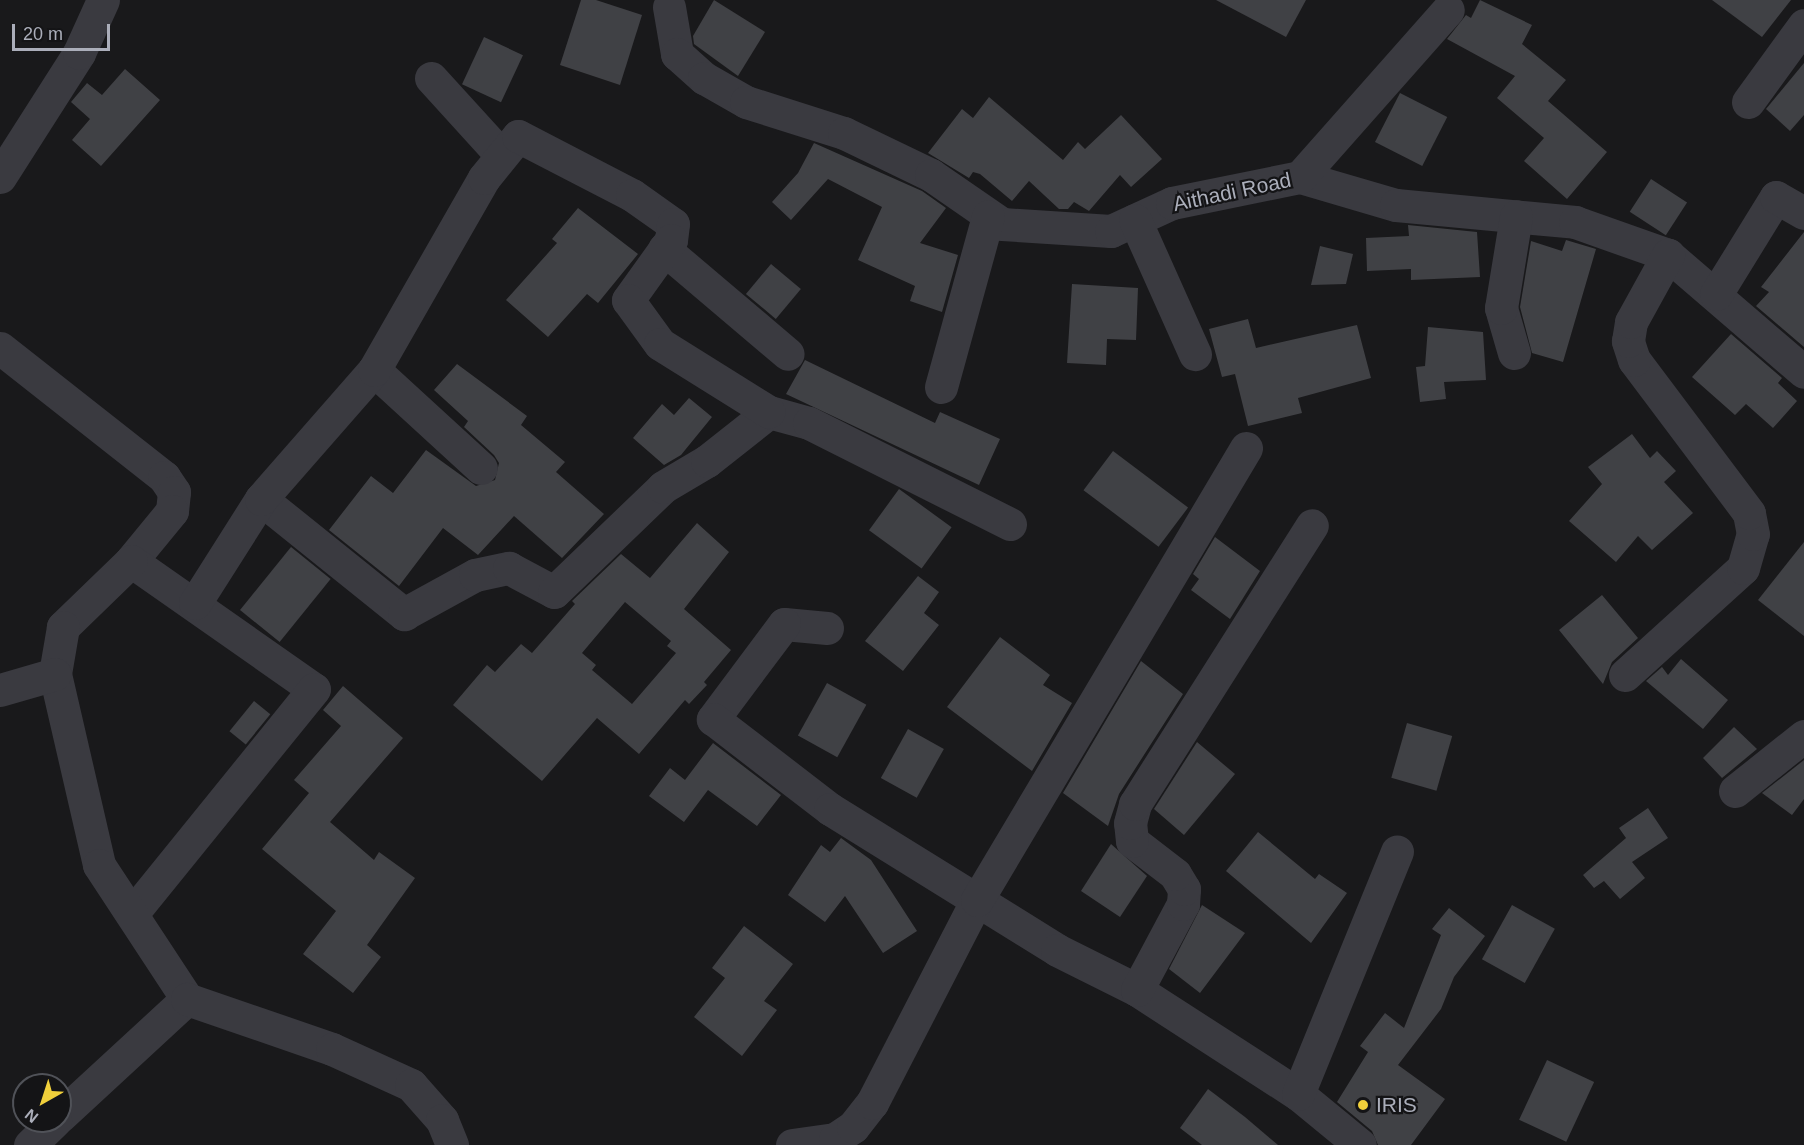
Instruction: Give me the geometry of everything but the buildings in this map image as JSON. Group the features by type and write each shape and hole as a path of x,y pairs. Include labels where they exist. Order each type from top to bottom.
{"street":[{"path":"0,177 79,53 103,0"},
{"name":"Aithadi Road","path":"665,2 677,54 704,78 746,102 844,133 883,151 931,175 1002,224 1035,228 1111,231 1172,203 1300,177 1396,205 1575,222 1668,255 1804,372"},
{"path":"1300,177 1448,10"},
{"path":"1748,102 1804,25"},
{"path":"431,78 501,155"},
{"path":"195,603 261,499 374,370 501,155 518,135 632,195 673,224 664,249 628,300 640,322 660,344 769,412 808,423 1010,524"},
{"path":"1716,294 1776,197 1804,213"},
{"path":"941,387 988,216"},
{"path":"1514,354 1501,308 1516,216"},
{"path":"1136,220 1195,354"},
{"path":"664,249 788,354"},
{"path":"1625,675 1743,568 1753,534 1749,513 1634,360 1628,340 1631,322 1668,255"},
{"path":"0,348 145,459 174,492 172,511 131,561 63,627 55,674 99,865 187,999 332,1049 411,1085 442,1120 452,1145"},
{"path":"374,370 481,468"},
{"path":"261,499 404,614 475,575 508,568 554,592 663,487 707,461 769,412"},
{"path":"792,1145 835,1138 853,1127 872,1103 977,900 1246,448"},
{"path":"1137,990 1183,904 1184,889 1175,874 1132,841 1130,823 1135,804 1312,525"},
{"path":"131,561 195,603 314,689 132,914"},
{"path":"827,628 784,624 713,719 830,809 1057,951 1137,990 1298,1094 1360,1145"},
{"path":"0,690 55,674"},
{"path":"1735,790 1804,736"},
{"path":"1298,1094 1397,851"},
{"path":"72,1105 187,999"},
{"path":"30,1145 42,1133"}],"place":[{"name":"IRIS","path":"1363,1105"}]}
